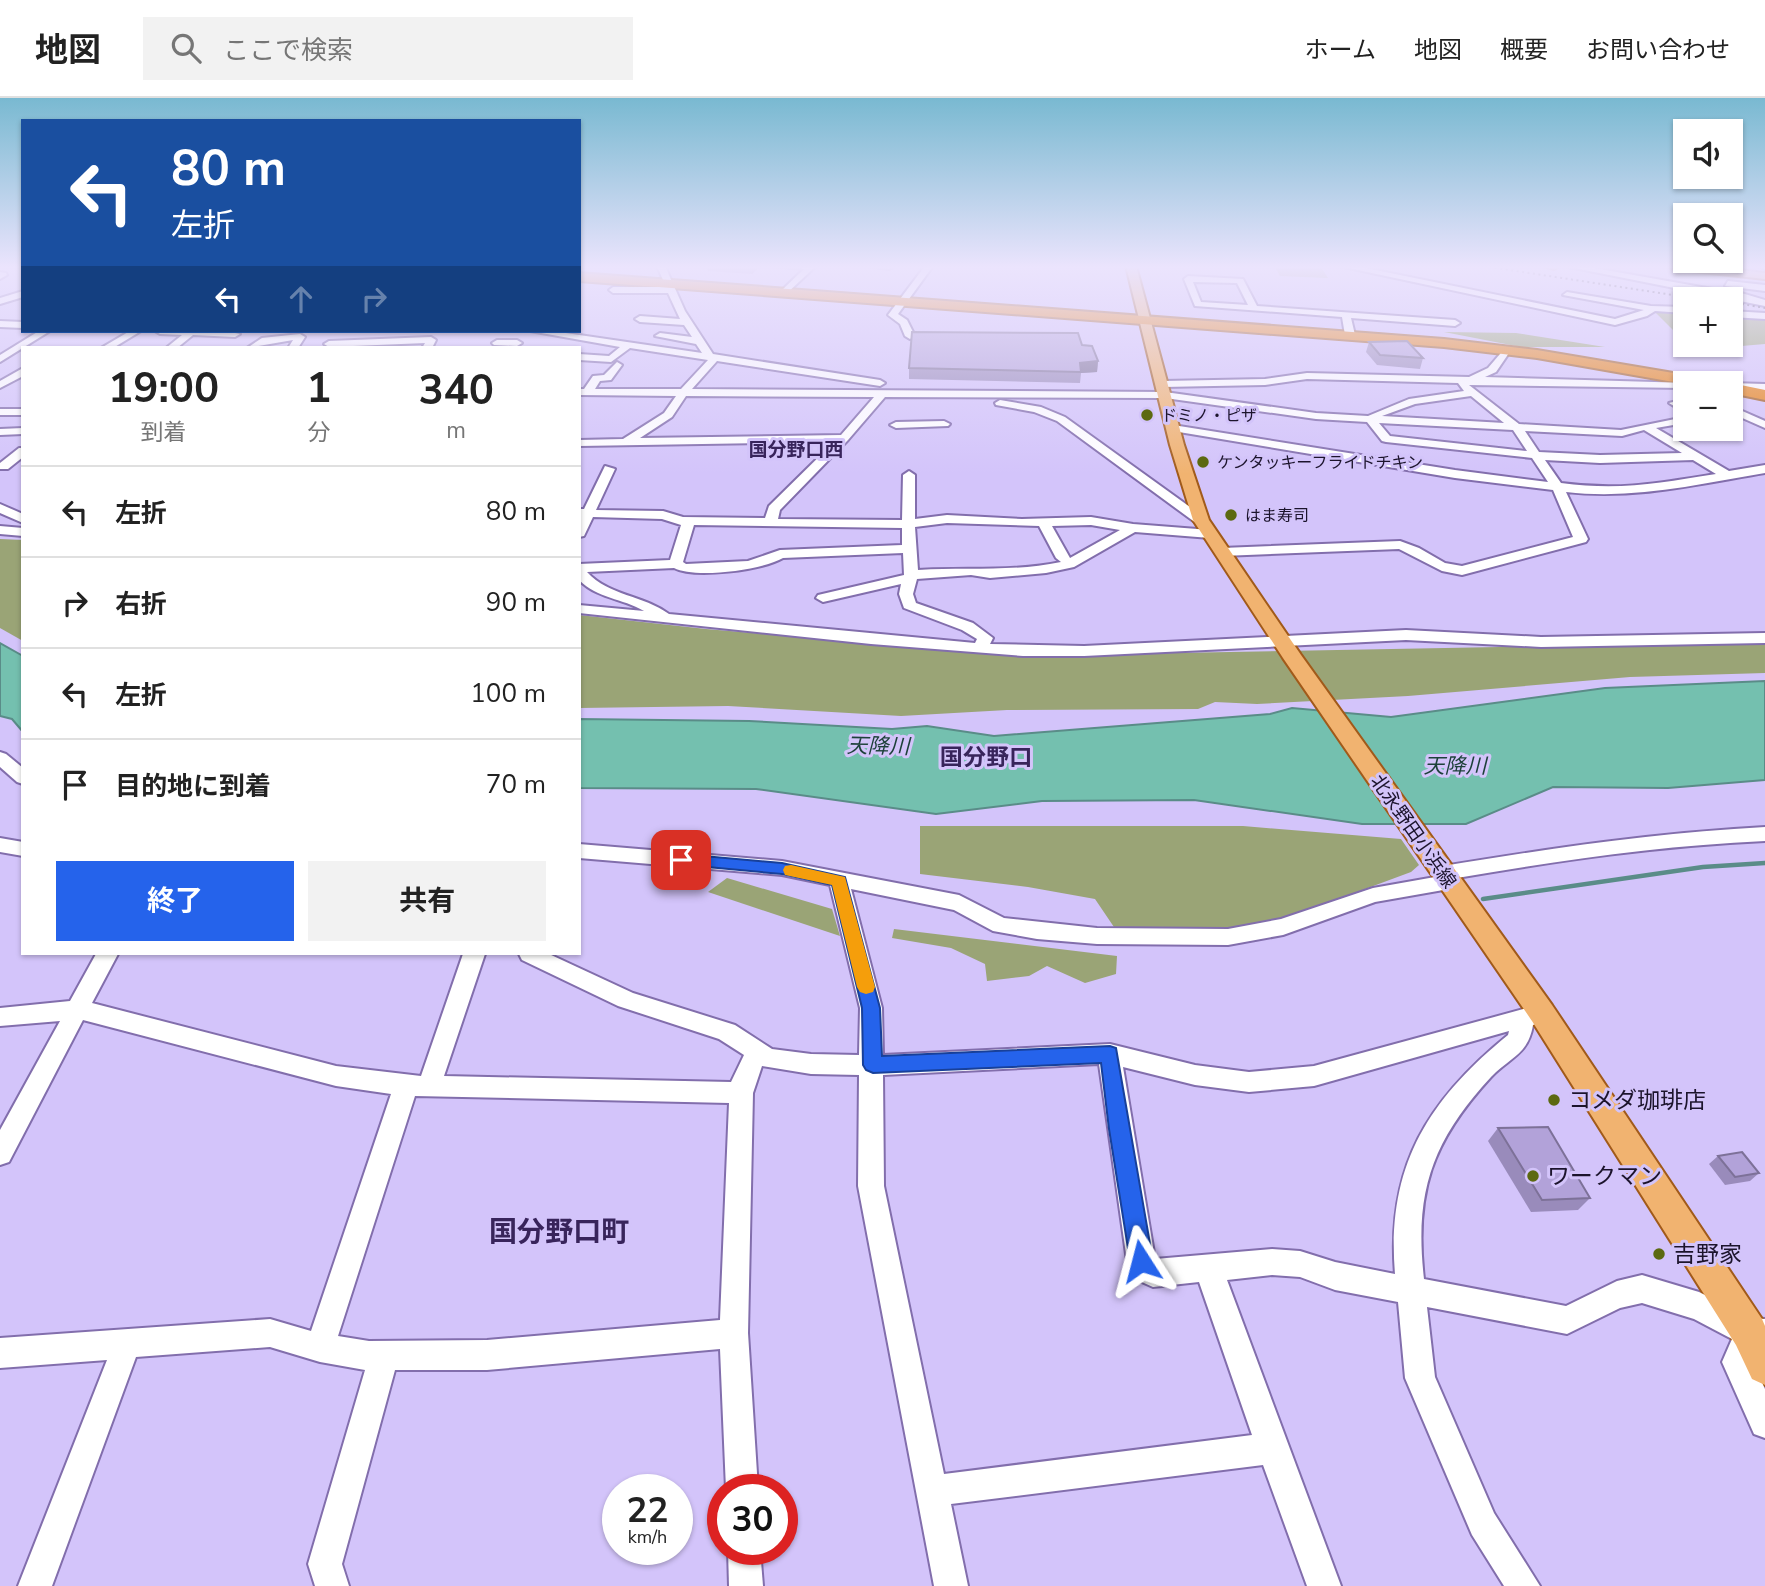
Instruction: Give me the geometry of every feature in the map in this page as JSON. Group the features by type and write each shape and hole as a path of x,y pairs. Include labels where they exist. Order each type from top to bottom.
{"highway":[{"path":"1355,335 1506,349 1673,378"},
{"path":"1743,390 1765,395"}],"main road":[{"name":"北永野田小浜線","path":"1151,335 1190,492 1205,527 1441,870 1533,1016 1757,1333 1765,1366"}],"street":[{"path":"0,359 38,335"},
{"path":"111,346 129,335"},
{"path":"216,344 233,335"},
{"path":"695,335 709,356 715,358"},
{"path":"556,346 568,336 1026,407 1049,414 1085,435 1205,527"},
{"path":"660,336 698,341"},
{"path":"255,346 264,340 300,337 294,346"},
{"path":"328,346 431,340 428,346"},
{"path":"581,355 598,342"},
{"path":"111,346 130,343"},
{"path":"493,346 517,343"},
{"path":"581,357 611,359 627,346"},
{"path":"0,348 19,347"},
{"path":"1358,419 1470,386 1492,370 1506,349"},
{"path":"623,448 668,415 683,393 715,358"},
{"path":"583,392 597,377 607,378 617,369"},
{"path":"1626,369 1673,385"},
{"path":"4,388 21,373"},
{"path":"583,392 945,394 1164,390 1307,376 1470,386 1673,385"},
{"path":"1222,552 1400,545 1416,550 1449,569 1470,569 1515,554 1566,545 1581,539 1559,489 1517,428 1470,386"},
{"path":"1743,387 1765,387"},
{"path":"1164,390 1371,420 1622,433 1673,422"},
{"path":"770,523 774,509 844,438 883,393"},
{"path":"896,425 945,430 941,398 945,394"},
{"path":"0,412 21,412"},
{"path":"1743,413 1765,412"},
{"path":"1743,416 1765,425"},
{"path":"1371,420 1386,439 1536,456 1601,459 1694,456"},
{"path":"1645,426 1727,475"},
{"path":"1173,428 1559,489 1618,492 1765,469"},
{"path":"0,432 21,431"},
{"path":"581,443 623,448 844,438"},
{"path":"0,453 21,452"},
{"path":"21,453 4,466 21,470"},
{"path":"609,470 584,513 663,514 689,521 770,523 908,524 947,519 1044,523 1091,521 1133,528 1205,527"},
{"path":"909,475 911,576 906,594 909,605 920,612 976,630 985,638 980,647"},
{"path":"0,508 21,518"},
{"path":"676,564 689,521"},
{"path":"1044,523 1063,558"},
{"path":"823,598 911,576 971,571 990,574 1069,564 1133,528"},
{"path":"0,530 21,532"},
{"path":"581,569 676,564 684,568 740,565 771,561 780,554 909,549"},
{"path":"581,572 593,588 617,598 641,603 670,619"},
{"path":"581,609 871,639 1084,651 1289,651 1406,635 1541,642 1765,638"},
{"path":"0,758 21,776"},
{"path":"581,851 782,869 959,903 1000,925 1037,931 1185,938 1228,937 1283,927 1441,870 1673,839 1765,834"},
{"path":"0,845 21,849"},
{"path":"839,881 871,1008 871,1186 951,1586"},
{"path":"0,1154 106,955"},
{"path":"320,1348 418,1086 474,955"},
{"path":"532,955 626,1000 727,1032 767,1058 811,1064 873,1065 1110,1054 1195,1075 1248,1082 1314,1076 1533,1016"},
{"path":"0,1017 76,1010 96,1012 336,1076 418,1086 741,1093"},
{"path":"1523,1586 1483,1524 1420,1378 1407,1252 1411,1199 1421,1157 1443,1118 1484,1069 1519,1040 1533,1016"},
{"path":"741,1474 734,1333 741,1093 744,1079 757,1052"},
{"path":"1110,1054 1119,1129 1141,1261 1145,1269 1153,1273 1272,1262 1300,1264 1335,1276 1567,1320 1617,1295 1642,1289 1699,1306 1757,1333 1737,1362 1765,1423"},
{"path":"1207,1268 1219,1294 1272,1448 1324,1586"},
{"path":"0,1353 270,1333 320,1348 384,1356 486,1355 734,1333"},
{"path":"35,1586 127,1344"},
{"path":"332,1586 326,1564 384,1356"},
{"path":"932,1491 1272,1448"},
{"path":"745,1565 746,1586"}],"shaded area":[{"path":"1462,335 1532,335 1605,347 1521,347"},
{"path":"1743,335 1765,335 1765,344 1743,346"},
{"path":"0,539 21,540 21,640 0,628"},
{"path":"581,615 962,651 1119,654 1765,642 1765,673 1630,677 1408,696 1257,704 1215,702 1198,709 1007,710 901,716 728,706 581,708"},
{"path":"920,826 1243,826 1401,839 1419,865 1411,872 1287,918 1226,931 1116,930 1095,899 1028,887 920,874"},
{"path":"727,878 832,909 840,936 708,892"},
{"path":"894,929 1117,956 1116,974 1085,983 1047,966 1029,976 987,981 985,964 951,948 892,938"}],"water":[{"path":"0,643 21,655 21,730 12,719 0,716"},
{"name":"天降川","path":"1765,681 1765,780 1668,788 1553,787 1466,824 1362,824 1194,800 1042,801 936,814 756,789 581,788 581,719 749,721 892,729 927,726 994,736 1270,714 1292,708 1391,717 1605,688"}],"building":[{"path":"912,335 1079,335 1082,345 1092,346 1098,361 1080,363 1081,372 909,368"},
{"path":"1407,341 1423,358 1380,355 1369,342"},
{"path":"1548,1127 1590,1198 1542,1200 1498,1128"},
{"path":"1742,1152 1759,1173 1735,1177 1718,1156"}],"waterway":[{"path":"1483,899 1703,867 1765,863"}],"slow traffic":[{"path":"791,870 839,881 866,987"}],"place":[{"name":"ドミノ・ピザ","path":"1147,415"},
{"name":"ケンタッキーフライドチキン","path":"1203,462"},
{"name":"はま寿司","path":"1231,515"},
{"name":"コメダ珈琲店","path":"1554,1100"},
{"name":"ワークマン","path":"1533,1176"},
{"name":"吉野家","path":"1659,1254"}],"district":[{"name":"国分野口西","path":"796,449"},
{"name":"国分野口","path":"986,757"},
{"name":"国分野口町","path":"559,1231"}],"route":[{"path":"681,860 782,869 839,881 871,1008 873,1065 1110,1054 1119,1129 1141,1261"}]}
